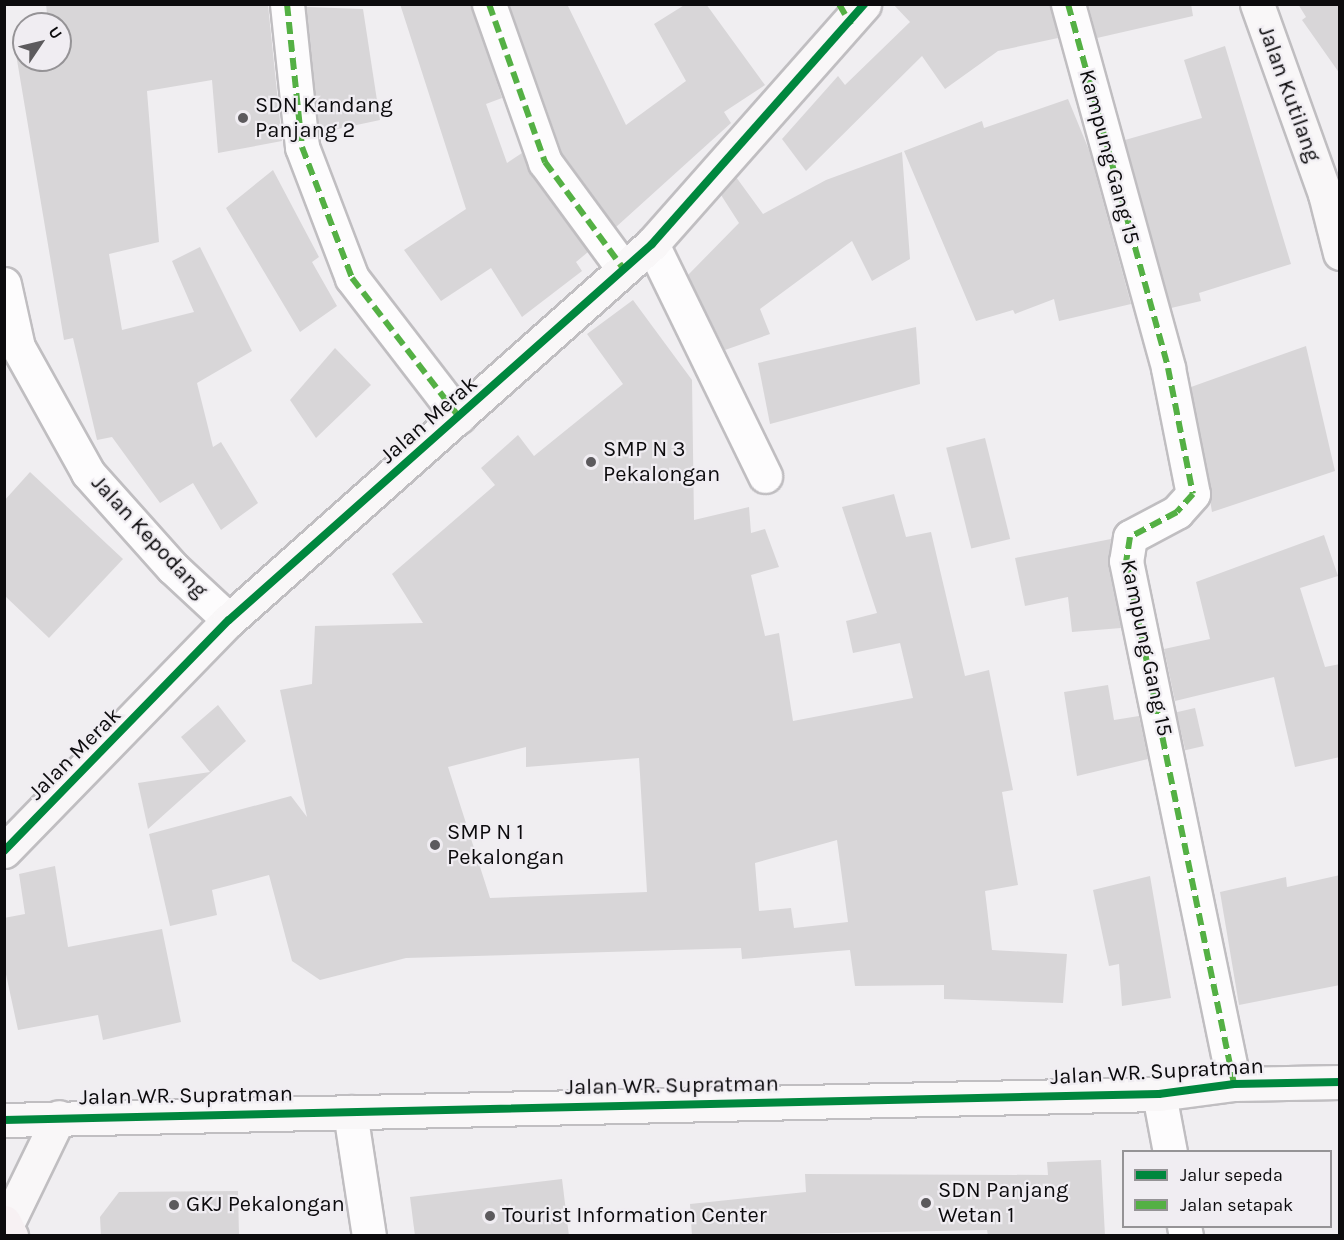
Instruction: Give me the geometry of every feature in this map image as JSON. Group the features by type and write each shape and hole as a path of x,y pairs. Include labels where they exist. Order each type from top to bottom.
{"street":[{"path":"287,4 302,147 352,278 459,417"},
{"path":"489,4 545,162 623,268"},
{"name":"Kampung Gang 15","path":"1068,4 1168,368 1193,494 1177,512 1130,537 1126,561 1234,1084"},
{"name":"Jalan Kutilang","path":"1257,4 1325,194 1340,253"},
{"name":"Jalan Merak","path":"4,851 229,620 652,244 851,11"},
{"path":"652,244 765,476"},
{"name":"Jalan Kepodang","path":"4,284 18,347 88,473 173,568 229,620"},
{"name":"Jalan WR. Supratman","path":"4,1120 1159,1094 1234,1084 1340,1082"},
{"path":"1159,1094 1170,1150"},
{"path":"351,1112 369,1236"},
{"path":"7,1228 59,1117"}],"building":[{"path":"46,4 268,5 282,141 218,153 212,80 147,91 159,242 109,254 122,330 194,312 172,261 200,247 252,351 197,383 213,447 221,442 258,503 221,530 193,483 160,503 112,437 97,440 73,338 64,340 19,72 72,72 72,12 47,12"},
{"path":"400,4 471,4 502,98 486,104 507,163 522,153 530,173 588,252 576,262 582,271 522,317 491,268 441,301 404,250 466,209"},
{"path":"509,4 567,4 626,125 686,81 654,24 686,4 706,4 765,85 724,112 731,123 616,227 562,153"},
{"path":"893,4 1050,4 1058,38 998,51 945,89 922,56 806,171 782,139 838,76 845,85 910,22"},
{"path":"1088,4 1191,4 1193,16 1097,38"},
{"path":"1298,4 1340,4 1340,74 1302,20 1306,17"},
{"path":"306,7 363,9 380,120 319,133"},
{"path":"1225,46 1291,264 1199,293 1201,301 1171,308 1125,140 1202,118 1184,60"},
{"path":"1068,99 1089,150 1131,304 1059,321 1054,299 1015,314 1013,310 976,321 904,151 982,121 984,128"},
{"path":"902,152 910,259 872,281 852,241 760,309 770,334 725,350 688,275 739,223 721,195 736,177 763,214 826,180"},
{"path":"273,170 319,257 312,262 337,306 300,332 226,208"},
{"path":"633,300 692,380 694,520 749,507 751,533 765,529 779,567 751,575 765,636 779,633 793,721 913,698 900,643 853,653 846,621 877,613 842,507 894,494 906,537 931,532 965,676 989,670 1013,790 1002,792 1018,885 985,891 992,950 1067,954 1063,1003 944,999 944,985 855,986 850,950 742,959 741,948 406,958 320,980 292,961 269,875 212,890 217,915 170,926 149,834 291,796 307,817 280,690 312,684 315,626 423,623 392,574 495,485 481,468 518,435 534,456 623,384 587,334","holes":["526,747 526,767 639,758 647,892 490,898 448,767","837,840 848,922 794,928 791,908 759,911 755,863"]},
{"path":"916,327 920,384 770,424 758,363"},
{"path":"1306,346 1335,471 1212,512 1191,387"},
{"path":"335,348 371,385 316,438 290,400"},
{"path":"985,438 1010,539 971,549 946,448"},
{"path":"30,472 123,559 49,638 4,595 4,501"},
{"path":"1324,535 1338,576 1300,588 1325,667 1340,664 1340,757 1295,767 1274,677 1175,701 1164,649 1210,639 1196,582"},
{"path":"1111,539 1108,565 1121,628 1072,632 1068,597 1025,606 1015,558"},
{"path":"1108,685 1114,720 1139,716 1148,759 1077,776 1064,692"},
{"path":"218,705 246,741 148,829 138,783 210,772 181,737"},
{"path":"1195,708 1204,746 1185,750 1176,712"},
{"path":"55,866 68,947 162,929 181,1022 103,1040 98,1015 18,1030 4,965 4,918 25,914 19,874"},
{"path":"1340,875 1340,985 1239,1005 1220,892 1286,877 1287,887"},
{"path":"1150,876 1171,998 1122,1006 1119,964 1109,966 1093,890"},
{"name":"SDN Panjang Wetan 1","path":"1101,1160 1105,1236 988,1236 987,1230 692,1236 690,1204 806,1192 805,1174 1048,1175 1047,1162"},
{"name":"Tourist Information Center","path":"562,1179 569,1236 415,1236 410,1197"},
{"name":"GKJ Pekalongan","path":"238,1191 239,1236 101,1236 100,1217 119,1192"}],"marked path":[{"path":"287,4 302,147 352,278 459,417"},
{"path":"489,4 545,162 623,268"},
{"path":"839,4 851,25"},
{"path":"1068,4 1168,368 1193,494 1177,512 1130,537 1126,561 1234,1084"}],"cycle path":[{"path":"4,851 229,620 652,244 864,4"},
{"path":"4,1120 1159,1094 1234,1084 1340,1082"}],"place":[{"name":"SDN Kandang Panjang 2","path":"243,118"},
{"name":"SMP N 3 Pekalongan","path":"591,462"},
{"name":"SMP N 1 Pekalongan","path":"435,845"},
{"name":"SDN Panjang Wetan 1","path":"926,1203"},
{"name":"GKJ Pekalongan","path":"174,1205"},
{"name":"Tourist Information Center","path":"490,1216"}]}
